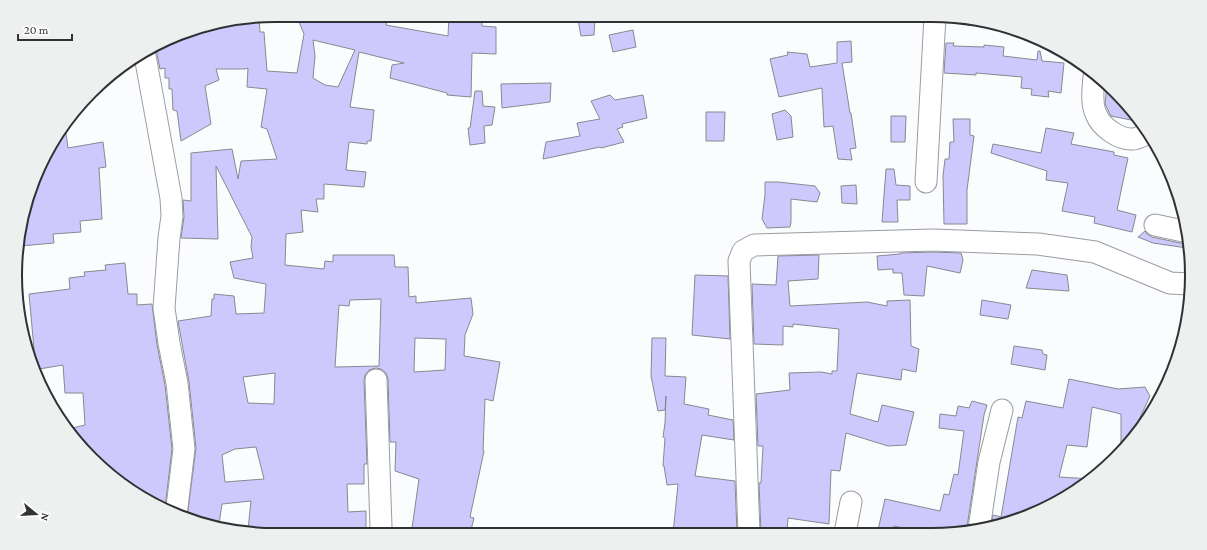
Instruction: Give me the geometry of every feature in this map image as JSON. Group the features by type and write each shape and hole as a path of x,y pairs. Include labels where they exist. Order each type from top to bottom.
{"street":[{"path":"926,182 935,22"},
{"path":"145,58 171,198 172,216 168,246 164,308 177,383 184,449 177,508"},
{"path":"1094,81 1093,93 1096,115 1107,129 1120,138 1134,139 1143,136"},
{"path":"1155,225 1181,231"},
{"path":"749,528 739,261 743,251 748,248 754,245 933,240 1038,244 1095,252 1170,283 1184,284"},
{"path":"376,380 381,528"},
{"path":"980,523 989,462 1002,410"},
{"path":"846,528 851,502"}],"building":[{"path":"299,22 387,22 386,25 448,36 449,22 482,22 482,26 496,27 496,54 472,53 471,97 447,95 447,93 390,78 392,65 404,63 359,52 350,107 374,110 371,141 367,141 367,144 349,142 346,170 366,172 364,187 324,184 324,199 316,199 318,212 301,210 303,232 286,234 285,265 324,269 325,261 333,262 333,255 394,255 395,267 408,267 409,297 416,296 416,303 471,298 473,314 465,335 464,356 500,362 493,401 485,399 484,451 470,517 474,518 472,528 412,528 419,479 395,471 396,442 390,442 388,379 386,373 381,369 376,368 369,370 365,375 364,380 367,464 364,464 364,484 347,484 348,512 366,511 366,528 275,528 248,526 251,501 222,504 219,521 188,513 196,448 189,382 178,321 211,316 212,299 214,299 214,294 234,296 236,314 264,313 266,284 234,278 230,262 253,258 251,247 252,237 216,166 218,239 181,238 184,217 183,200 191,201 191,153 232,149 238,179 241,161 277,159 267,129 261,127 267,89 247,87 248,68 216,69 219,80 205,86 211,124 181,141 177,111 173,110 172,89 169,89 169,78 165,78 165,68 160,69 156,51 194,35 242,24 259,23 260,32 264,32 267,71 297,73 304,34","holes":["313,40 355,50 338,87 325,85 313,78 315,56","381,299 379,366 335,367 339,305 349,306 350,300","415,338 446,339 445,370 414,372","275,373 274,404 248,403 243,377","256,447 264,479 225,482 222,455 235,449"]},
{"path":"578,22 595,22 594,35 581,36"},
{"path":"633,30 636,47 613,52 609,35"},
{"path":"851,41 852,62 842,63 856,148 850,149 852,160 838,159 833,126 824,127 822,88 779,97 770,59 788,55 787,52 807,54 810,67 837,63 837,42"},
{"path":"946,43 954,43 953,46 984,47 984,45 1004,47 1003,56 1037,60 1038,51 1040,51 1042,61 1064,63 1061,93 1048,91 1049,97 1031,95 1032,89 1021,88 1022,77 976,73 976,75 944,73"},
{"path":"551,83 550,102 502,108 501,84"},
{"path":"475,91 482,91 483,106 495,107 492,125 484,126 485,143 470,145 468,128 470,128"},
{"path":"1106,92 1132,120 1111,116 1105,104"},
{"path":"610,95 615,100 643,95 647,118 622,124 623,127 617,129 624,142 543,159 546,142 580,136 577,123 600,119 591,101"},
{"path":"785,110 791,116 793,137 777,140 772,114"},
{"path":"706,112 725,112 724,141 706,141"},
{"path":"891,116 906,116 905,142 891,142"},
{"path":"953,119 970,119 970,135 974,136 967,190 967,224 944,224 943,176 945,159 949,159 950,142 954,142"},
{"path":"1046,128 1074,133 1071,144 1114,152 1114,155 1128,158 1117,210 1136,215 1132,232 1094,223 1095,217 1062,211 1068,183 1046,180 1047,171 991,153 993,144 1041,153"},
{"path":"66,133 68,148 103,142 106,167 99,168 102,219 80,221 81,232 53,234 54,243 24,246 35,194 48,163"},
{"path":"886,169 894,169 896,185 910,186 910,200 897,200 898,222 882,222"},
{"path":"765,182 815,186 820,193 817,202 791,199 790,227 767,228 762,219"},
{"path":"856,185 857,204 842,203 841,186"},
{"path":"1145,231 1152,237 1183,243 1183,247 1153,243 1138,237"},
{"path":"900,253 961,253 963,260 960,273 927,266 924,296 904,295 902,273 893,273 893,269 878,270 877,256"},
{"path":"819,255 818,279 788,281 790,306 867,302 887,306 887,301 910,300 911,346 919,349 916,372 902,369 901,380 857,373 850,414 878,422 882,405 914,412 906,445 888,446 846,433 840,471 831,470 829,524 788,518 787,528 761,528 759,483 761,483 763,446 758,446 756,394 790,390 789,373 821,372 832,374 832,371 837,371 839,329 793,324 793,327 783,326 783,345 754,344 752,284 776,285 778,256"},
{"path":"125,263 128,294 137,294 137,305 152,304 157,345 165,385 172,449 166,503 148,494 121,476 85,442 73,428 85,425 83,393 65,393 63,365 40,369 35,356 29,294 70,289 69,278 85,276 84,272 106,270 105,265"},
{"path":"1032,270 1067,275 1069,291 1026,288"},
{"path":"695,275 728,276 730,339 692,335"},
{"path":"982,300 1011,305 1008,319 980,315"},
{"path":"652,338 666,338 665,376 686,377 684,404 709,409 708,415 733,420 734,440 702,435 695,476 735,481 737,528 674,528 678,484 667,485 663,466 665,438 663,437 665,423 666,396 665,410 658,411 651,376"},
{"path":"1014,346 1042,350 1043,354 1047,355 1045,370 1011,364"},
{"path":"1069,379 1118,389 1145,387 1150,396 1138,421 1121,443 1121,414 1092,407 1087,447 1067,445 1059,477 1083,478 1058,494 1029,509 993,520 993,515 1001,517 1018,417 1022,418 1026,401 1063,408"},
{"path":"972,401 987,405 984,415 967,526 932,528 903,528 894,526 893,528 878,528 885,499 940,511 944,494 949,495 954,474 958,475 964,431 939,428 940,414 956,416 958,406 969,408"}]}
